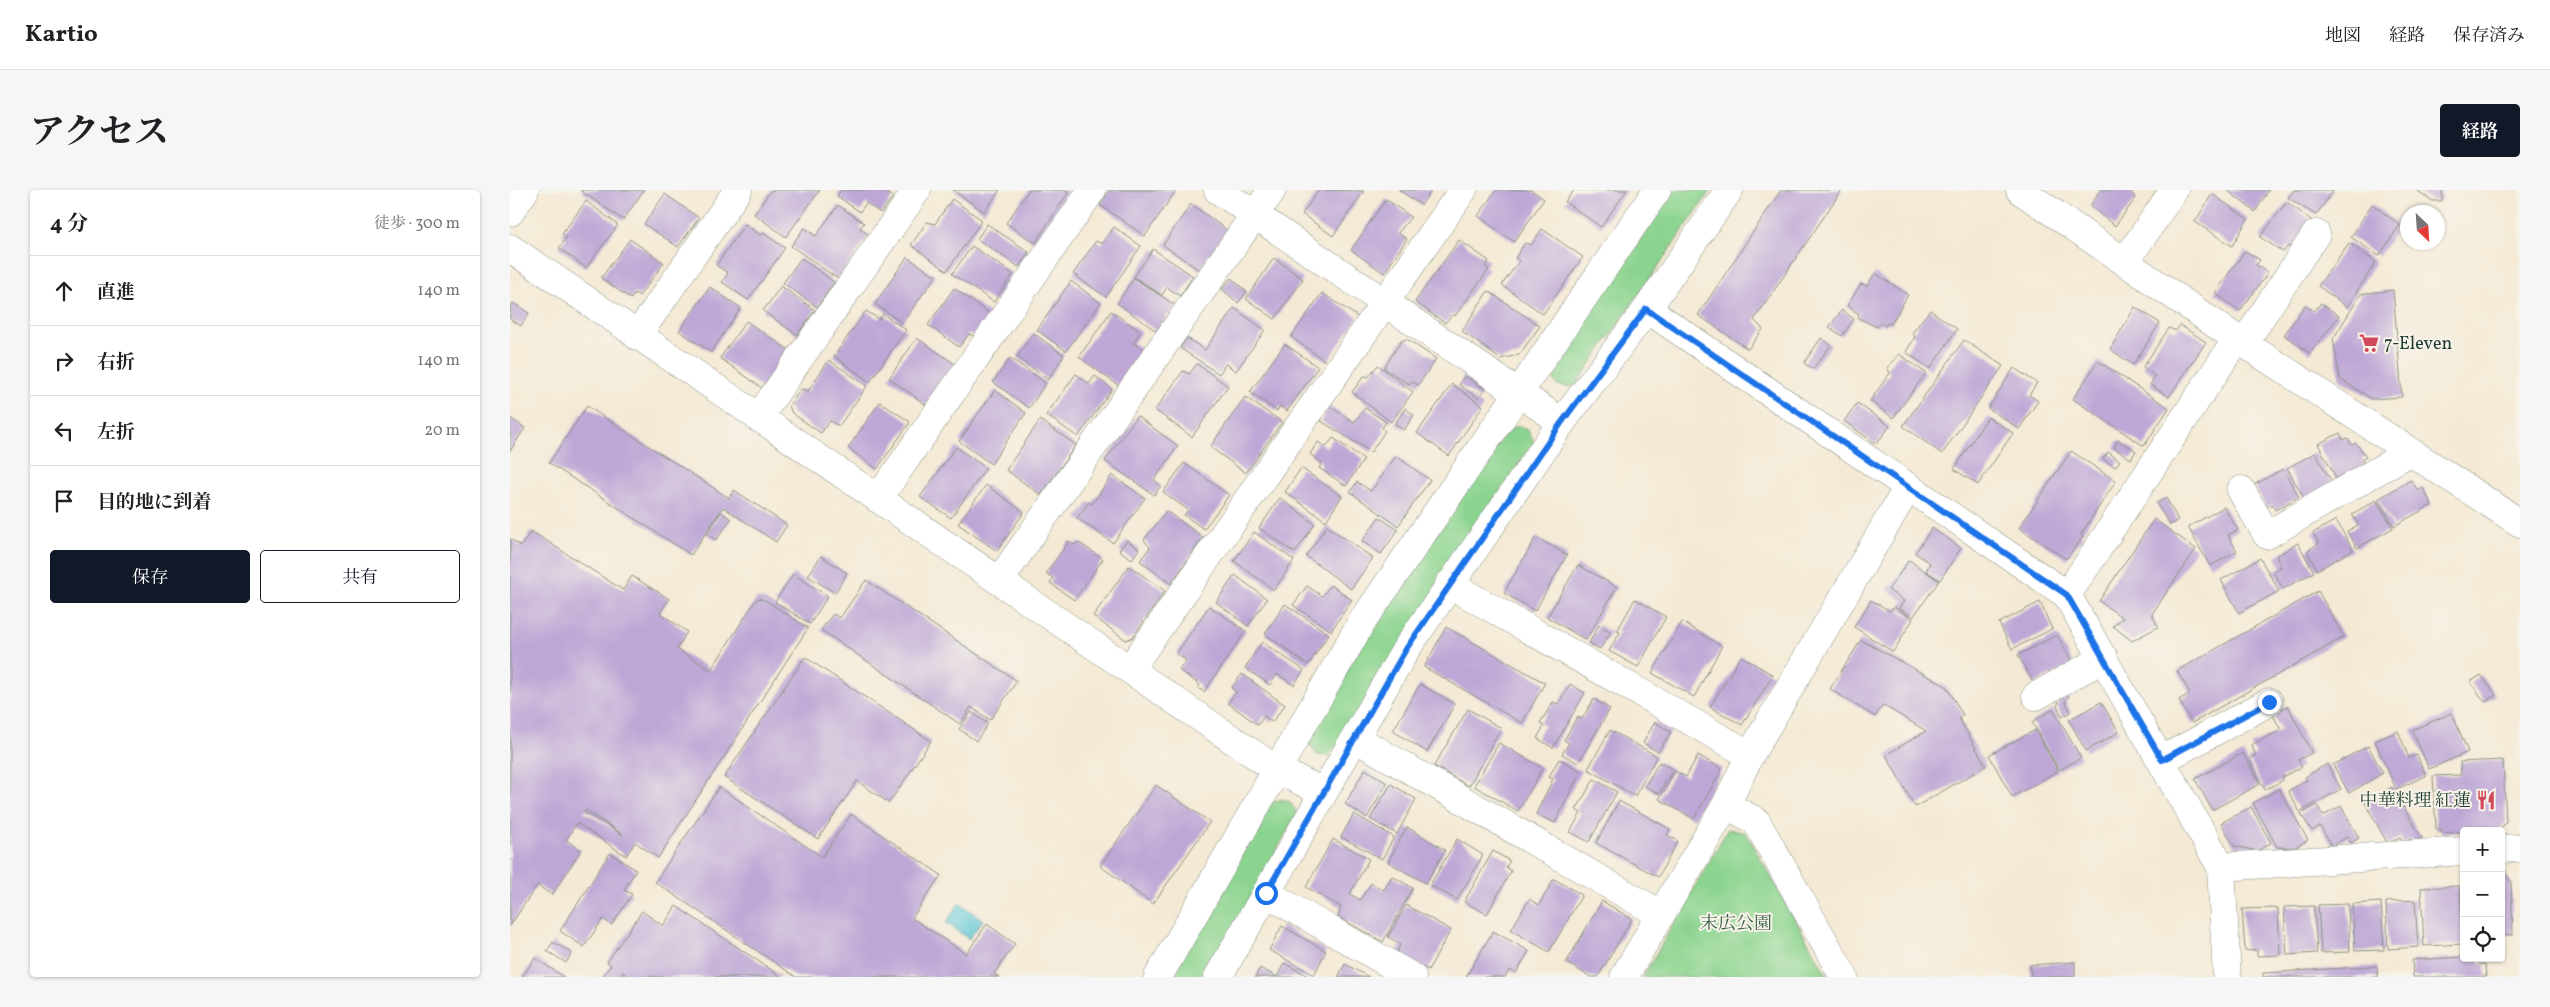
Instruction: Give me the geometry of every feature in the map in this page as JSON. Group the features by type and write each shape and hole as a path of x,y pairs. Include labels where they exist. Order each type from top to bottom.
{"street":[{"path":"510,212 525,190"},
{"path":"637,336 738,190"},
{"path":"758,418 917,190"},
{"path":"878,499 1092,190"},
{"path":"1218,190 1562,422"},
{"path":"999,581 1272,190"},
{"path":"1130,669 1463,190"},
{"path":"1158,977 1360,624 1657,190"},
{"path":"1218,977 1406,649 1562,422 1646,309 1729,190"},
{"path":"2020,190 2240,341 2520,523"},
{"path":"2125,262 2174,190"},
{"path":"2067,595 2240,341 2316,234"},
{"path":"510,248 1277,770 1324,792"},
{"path":"1646,309 2067,595 2221,867 2227,977"},
{"path":"2241,490 2267,535 2410,452"},
{"path":"1624,977 1726,804 1750,755 1908,487"},
{"path":"1449,584 1750,755"},
{"path":"2036,696 2104,658"},
{"path":"2162,760 2269,702"},
{"path":"1355,738 1660,914"},
{"path":"1726,804 1756,821 1844,977"},
{"path":"2505,848 2520,848"},
{"path":"2221,867 2460,851"},
{"path":"1266,893 1412,977"}],"green space":[{"path":"1675,190 1711,190 1576,385 1570,387 1557,385 1551,373 1552,367"},
{"path":"1519,426 1529,431 1534,443 1329,756 1317,755 1309,743 1309,736 1373,626 1507,431"},
{"path":"1282,799 1290,802 1297,813 1206,977 1172,977 1271,803"},
{"name":"末広公園","path":"1728,829 1746,833 1828,977 1643,977"}],"water":[{"path":"959,903 983,920 969,939 946,923"}],"building":[{"path":"580,190 644,190 623,220"},
{"path":"771,190 820,190 786,237 754,214"},
{"path":"841,190 882,190 893,197 881,213 866,203 860,212 837,196"},
{"path":"953,190 1000,190 984,212"},
{"path":"1029,190 1065,190 1068,193 1035,243 1006,223"},
{"path":"1110,190 1172,190 1175,192 1145,236 1100,205"},
{"path":"1319,190 1364,191 1333,236 1302,214"},
{"path":"1399,190 1432,190 1421,205"},
{"path":"1496,190 1531,190 1544,199 1514,242 1478,216"},
{"path":"1574,190 1627,190 1601,227 1565,202"},
{"path":"1781,190 1842,190 1754,320 1763,329 1748,349 1698,315"},
{"path":"2100,190 2129,190 2136,198 2115,226 2090,206"},
{"path":"2227,190 2269,190 2255,212"},
{"path":"2294,190 2334,190 2316,215 2288,198"},
{"path":"2416,190 2442,190 2442,201 2433,201"},
{"path":"665,194 699,218 678,247 644,224"},
{"path":"2212,194 2248,219 2232,246 2195,222"},
{"path":"952,199 982,220 947,271 911,245 927,222 935,224"},
{"path":"1386,199 1411,217 1398,233 1407,239 1384,273 1351,250"},
{"path":"586,201 618,225 586,268 559,248 567,237 562,234"},
{"path":"2287,202 2311,220 2292,249 2288,246 2283,252 2260,237"},
{"path":"1191,204 1227,230 1199,270 1163,245"},
{"path":"2372,204 2400,225 2379,256 2351,237"},
{"path":"838,205 864,223 860,228 869,235 838,279 791,246 804,228 816,236"},
{"path":"745,224 760,235 763,233 785,248 748,300 722,282 728,273 716,265"},
{"path":"987,224 1029,252 1019,267 977,239"},
{"path":"1114,227 1141,246 1106,297 1073,274 1096,241 1102,244"},
{"path":"1542,229 1583,257 1543,314 1502,285 1519,261 1515,258 1525,243 1531,245"},
{"path":"630,239 664,263 639,296 635,293 631,299 601,278"},
{"path":"1459,240 1489,261 1485,266 1489,269 1455,316 1453,314 1445,323 1415,302"},
{"path":"2349,243 2376,262 2347,307 2318,286"},
{"path":"972,246 1013,274 994,302 952,274"},
{"path":"1153,249 1193,276 1180,296 1167,287 1162,295 1134,277"},
{"path":"2245,251 2260,260 2256,265 2268,273 2240,311 2215,293"},
{"path":"907,257 936,276 902,323 875,304"},
{"path":"801,258 834,282 817,307 783,283"},
{"path":"1274,258 1303,279 1275,319 1246,299"},
{"path":"1875,273 1908,295 1891,324 1887,323 1885,326 1881,323 1877,327 1858,318 1859,314 1847,306 1861,284 1867,286"},
{"path":"1134,278 1175,305 1156,331 1117,303"},
{"path":"1231,278 1247,292 1238,303 1222,289"},
{"path":"1071,281 1101,303 1066,351 1037,330"},
{"path":"781,286 815,310 797,335 763,311"},
{"path":"710,287 741,308 711,352 679,331"},
{"path":"954,288 990,314 975,336 969,334 959,347 928,325"},
{"path":"2393,290 2402,397 2372,399 2340,379 2333,339 2361,294"},
{"path":"1488,291 1540,326 1519,355 1500,359 1462,331"},
{"path":"1322,293 1358,317 1327,362 1291,337"},
{"path":"513,303 529,313 521,326 510,319 510,308"},
{"path":"2321,303 2339,316 2310,353 2284,335 2305,305 2314,311"},
{"path":"2135,307 2160,323 2133,365 2110,349"},
{"path":"1234,308 1265,330 1236,371 1226,364 1219,374 1180,348 1187,338 1205,350"},
{"path":"1842,310 1854,319 1842,336 1829,327"},
{"path":"1930,310 1957,329 1930,369 1906,352 1915,337 1912,333"},
{"path":"866,311 879,319 883,314 906,330 870,382 834,356"},
{"path":"1111,311 1141,332 1133,343 1144,350 1119,386 1079,357"},
{"path":"746,321 789,350 762,388 720,358"},
{"path":"2180,325 2206,342 2169,397 2150,385 2155,376 2143,367 2169,328 2176,331"},
{"path":"1033,333 1064,355 1048,380 1017,357"},
{"path":"917,338 955,364 926,405 889,378"},
{"path":"1821,338 1831,345 1813,369 1804,363"},
{"path":"1407,339 1436,359 1418,385 1412,381 1409,384 1384,368 1401,341"},
{"path":"1964,340 2003,366 1942,454 1903,426"},
{"path":"1285,344 1318,367 1287,411 1280,406 1277,411 1250,392"},
{"path":"1899,354 1926,373 1893,418 1870,401 1890,373 1887,368"},
{"path":"1010,358 1046,383 1029,408 993,382"},
{"path":"829,360 867,386 839,426 830,421 821,433 792,413 789,406 801,389 808,391"},
{"path":"2098,361 2169,408 2144,446 2073,399"},
{"path":"1197,364 1228,386 1192,437 1155,410 1183,371 1189,374"},
{"path":"1378,365 1413,392 1391,422 1352,392 1364,376 1368,377"},
{"path":"2014,368 2037,383 2029,395 2038,401 2019,429 1988,408"},
{"path":"1076,374 1089,384 1095,376 1112,389 1078,437 1046,415"},
{"path":"1464,376 1485,389 1479,398 1459,385"},
{"path":"1452,384 1483,406 1449,456 1417,433"},
{"path":"995,390 1026,413 991,464 959,441"},
{"path":"1245,397 1282,422 1246,473 1210,447"},
{"path":"880,402 910,422 877,469 848,448"},
{"path":"1857,403 1890,426 1876,444 1844,421"},
{"path":"587,406 729,498 734,490 787,525 776,542 723,507 691,555 549,463"},
{"path":"1329,406 1354,422 1365,408 1386,422 1382,428 1385,431 1371,452 1321,421"},
{"path":"1405,408 1414,415 1404,430 1395,424"},
{"path":"1137,416 1178,446 1154,480 1161,486 1154,495 1105,461"},
{"path":"1988,417 2013,433 1978,485 1954,469"},
{"path":"510,418 525,428 510,451"},
{"path":"1040,420 1076,445 1041,495 1006,470"},
{"path":"2340,433 2343,440 2348,438 2352,445 2356,443 2366,456 2362,459 2364,466 2337,480 2318,444"},
{"path":"1333,438 1364,459 1346,486 1319,468 1322,463 1310,454 1318,442 1326,447"},
{"path":"2118,440 2136,451 2131,459 2114,448"},
{"path":"956,447 986,468 951,518 920,497"},
{"path":"2071,451 2116,481 2081,534 2083,537 2066,559 2019,528"},
{"path":"2108,452 2120,461 2115,467 2103,459"},
{"path":"2315,453 2332,482 2304,498 2287,468"},
{"path":"1396,456 1430,480 1398,526 1350,492 1357,482 1371,491"},
{"path":"1184,463 1229,495 1204,529 1184,515 1188,510 1163,492"},
{"path":"1301,468 1342,496 1326,521 1285,492"},
{"path":"2283,469 2299,497 2275,510 2272,504 2266,507 2254,485"},
{"path":"1112,475 1145,498 1113,543 1077,518 1089,502 1092,504"},
{"path":"2411,480 2418,491 2423,488 2432,505 2394,526 2378,499"},
{"path":"986,485 1024,512 997,551 958,524"},
{"path":"1280,498 1315,524 1295,553 1259,528"},
{"path":"2166,498 2178,520 2170,525 2156,503"},
{"path":"2376,500 2393,528 2357,548 2347,531 2358,525 2352,514"},
{"path":"2224,507 2238,530 2228,535 2237,551 2210,566 2188,527"},
{"path":"1166,511 1203,537 1171,584 1140,561 1150,547 1144,540"},
{"path":"721,512 731,519 716,540 707,534"},
{"path":"1379,517 1398,530 1381,554 1362,541"},
{"path":"2154,519 2196,549 2152,614 2158,627 2132,641 2113,626 2123,618 2099,601"},
{"path":"2336,520 2353,550 2317,570 2307,551 2319,543 2313,533"},
{"path":"1327,526 1373,558 1351,589 1306,556"},
{"path":"1932,528 1961,548 1940,580 1926,571 1930,563 1915,553"},
{"path":"531,531 623,590 632,576 669,599 660,613 687,632 677,649 711,670 757,598 765,600 808,628 658,858 635,842 626,856 577,823 566,840 581,850 552,895 537,885 510,926 510,539 521,546","holes":["586,810 623,835 584,812"]},
{"path":"1254,532 1294,560 1274,590 1234,561"},
{"path":"1536,537 1567,555 1535,611 1504,593"},
{"path":"1127,540 1139,549 1132,559 1119,550"},
{"path":"1069,541 1075,545 1078,542 1103,559 1074,600 1050,583 1053,578 1046,573"},
{"path":"2298,543 2314,572 2283,589 2273,571 2281,567 2276,556"},
{"path":"821,556 847,573 835,593 808,576"},
{"path":"2260,558 2279,591 2239,613 2221,580"},
{"path":"1909,560 1939,581 1913,617 1899,608 1904,601 1888,590"},
{"path":"1578,565 1617,587 1586,640 1547,617"},
{"path":"1129,566 1165,591 1133,637 1126,640 1093,616"},
{"path":"793,574 828,596 810,624 775,602"},
{"path":"1235,575 1267,599 1248,626 1216,602"},
{"path":"866,580 1017,681 990,720 971,707 960,724 821,630 833,614 840,618"},
{"path":"1331,585 1352,600 1331,631 1293,605 1307,586 1322,596"},
{"path":"2318,591 2344,637 2192,723 2179,700 2190,693 2177,671"},
{"path":"1635,599 1666,617 1638,667 1609,651 1620,632 1617,631"},
{"path":"1871,600 1890,611 1894,607 1913,619 1893,652 1854,627"},
{"path":"2040,602 2052,629 2012,649 1999,623"},
{"path":"1285,604 1329,634 1308,665 1265,634"},
{"path":"1209,606 1246,631 1204,692 1198,688 1200,685 1179,670 1186,660 1176,654"},
{"path":"1682,622 1722,646 1694,697 1652,673"},
{"path":"1599,625 1611,632 1600,649 1589,643"},
{"path":"1446,627 1545,683 1522,723 1424,667"},
{"path":"2057,635 2073,664 2034,684 2018,655"},
{"path":"1861,640 1946,686 1963,715 1959,718 1986,766 1915,807 1886,755 1926,731 1883,705 1875,717 1830,689"},
{"path":"1262,642 1304,670 1294,685 1277,674 1270,685 1245,668"},
{"path":"1741,656 1773,675 1742,725 1710,707"},
{"path":"805,657 931,741 889,803 857,781 818,839 724,777"},
{"path":"1242,674 1285,705 1272,722 1264,716 1258,725 1228,703 1236,692 1231,688"},
{"path":"2481,675 2496,695 2485,702 2470,682"},
{"path":"1420,684 1455,704 1427,752 1393,731"},
{"path":"1570,684 1585,693 1553,748 1537,738 1544,726 1540,723 1553,702 1558,704"},
{"path":"2067,692 2069,698 2065,701 2071,712 2062,717 2056,697"},
{"path":"1594,699 1610,709 1578,763 1562,754 1569,743 1564,740 1577,717 1582,719"},
{"path":"2101,702 2119,732 2086,751 2069,720"},
{"path":"2288,706 2312,753 2298,760 2302,767 2282,777 2283,780 2265,790 2249,759 2256,755 2251,745 2281,730 2272,713"},
{"path":"1468,709 1501,728 1469,786 1434,766"},
{"path":"2053,709 2081,758 2059,770 2032,722"},
{"path":"971,712 988,724 976,741 959,729"},
{"path":"2452,713 2468,752 2429,769 2412,730"},
{"path":"1655,722 1671,732 1658,752 1643,743"},
{"path":"1610,730 1657,756 1635,796 1588,769"},
{"path":"2035,730 2058,771 2012,797 1989,755"},
{"path":"2398,731 2409,758 2417,755 2426,776 2396,789 2375,741"},
{"path":"1499,743 1543,768 1518,811 1474,786"},
{"path":"2368,746 2383,773 2349,793 2333,765"},
{"path":"2243,753 2260,784 2212,810 2195,779"},
{"path":"1698,755 1722,769 1694,819 1659,799 1675,771 1686,777"},
{"path":"1559,759 1581,771 1555,823 1536,814 1553,779 1549,777"},
{"path":"2503,760 2506,822 2502,827 2460,827 2460,832 2441,833 2441,829 2436,829 2433,776 2461,775 2460,762"},
{"path":"1659,762 1673,769 1659,794 1645,786"},
{"path":"2327,764 2341,789 2300,812 2288,791 2307,780 2305,777"},
{"path":"1365,769 1387,783 1367,818 1345,804"},
{"path":"1594,779 1617,792 1589,842 1570,832 1581,813 1576,810"},
{"path":"1391,784 1416,799 1397,834 1370,819"},
{"path":"1156,785 1210,822 1153,904 1100,866"},
{"path":"719,787 822,857 851,814 941,875 912,918 966,954 987,924 1015,944 994,974 999,977 796,977 655,882"},
{"path":"2392,787 2422,838 2413,843 2411,839 2403,843 2400,837 2388,844 2365,803"},
{"path":"2279,789 2308,840 2294,848 2277,847 2253,803"},
{"path":"1619,801 1670,829 1667,835 1678,841 1658,877 1596,843"},
{"path":"2317,805 2323,816 2341,806 2359,838 2351,843 2347,837 2332,846 2320,826 2312,831 2301,814"},
{"path":"2251,807 2271,843 2257,851 2234,846 2221,823"},
{"path":"1354,814 1394,837 1382,859 1341,837"},
{"path":"1407,827 1445,850 1426,883 1388,862"},
{"path":"1333,839 1369,859 1350,894 1360,900 1371,883 1384,890 1392,876 1413,888 1383,942 1338,917 1341,907 1306,887"},
{"path":"1457,839 1483,855 1457,900 1430,885"},
{"path":"1493,851 1510,861 1506,867 1511,871 1487,914 1464,902"},
{"path":"610,853 636,870 624,890 632,894 612,925 603,919 584,947 560,931"},
{"path":"2505,874 2511,881 2513,935 2505,935"},
{"path":"1554,879 1582,895 1549,952 1511,930 1529,899 1539,905"},
{"path":"2460,886 2460,944 2424,946 2421,888"},
{"path":"2415,900 2418,947 2388,949 2386,902"},
{"path":"1602,901 1632,919 1598,977 1591,977 1566,963"},
{"path":"2381,902 2384,950 2355,951 2352,904"},
{"path":"2348,904 2350,952 2321,953 2318,905"},
{"path":"1406,905 1451,930 1428,970 1397,953 1400,944 1388,937"},
{"path":"676,906 782,977 628,977 623,972 620,977 602,977 611,965 607,962 642,911 663,926"},
{"path":"2314,906 2317,953 2287,955 2284,907"},
{"path":"2278,908 2280,955 2257,956 2257,950 2245,951 2242,909"},
{"path":"1282,926 1326,951 1314,975 1269,950"},
{"path":"1493,931 1529,951 1516,973 1509,970 1505,977 1466,977"},
{"path":"553,942 572,953 566,963 547,951"},
{"path":"2460,957 2460,962 2480,962 2480,964 2485,964 2486,977 2413,977 2412,960"},
{"path":"535,958 564,977 522,977"},
{"path":"2075,962 2075,977 2031,977 2030,965"},
{"path":"1284,963 1310,977 1277,977"},
{"path":"1345,964 1369,977 1338,977"},
{"path":"2377,966 2378,977 2263,977 2263,973"},
{"path":"1260,968 1277,977 1255,977"}],"place":[{"name":"7-Eleven","path":"2369,343"},
{"name":"中華料理 紅蓮","path":"2486,800"}],"route":[{"path":"1266,893 1406,649 1562,422 1646,309 2067,595 2162,760 2269,702"}]}
